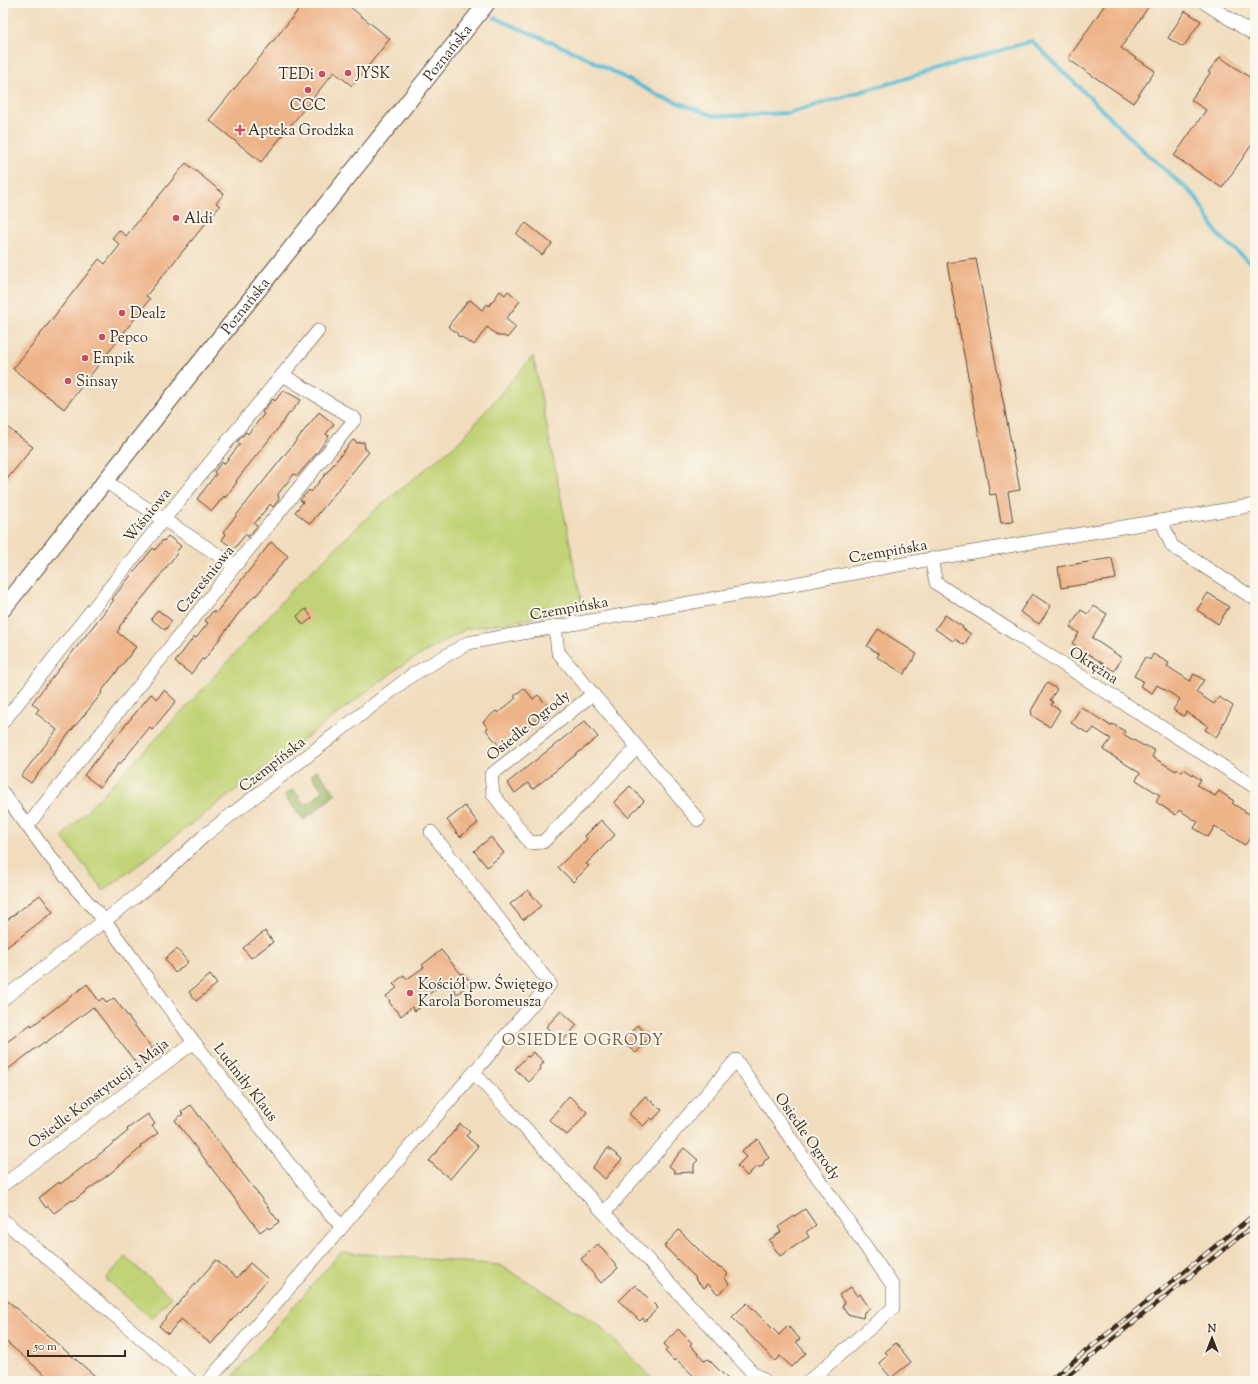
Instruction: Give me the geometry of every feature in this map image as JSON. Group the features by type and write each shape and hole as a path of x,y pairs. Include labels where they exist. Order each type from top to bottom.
{"street":[{"name":"Poznańska","path":"3,609 487,3"},
{"path":"1205,3 1255,35"},
{"name":"Wiśniowa","path":"3,722 164,519 318,331"},
{"name":"Czereśniowa","path":"27,826 355,419 283,375"},
{"path":"105,481 235,566"},
{"name":"Czempińska","path":"3,999 152,884 205,835 412,675 468,642 931,559 1162,522 1255,505"},
{"path":"1162,522 1172,546 1255,599"},
{"name":"Okrężna","path":"931,559 936,583 1255,787"},
{"name":"Osiedle Ogrody","path":"555,626 558,652 698,820"},
{"name":"Osiedle Ogrody","path":"593,694 491,775 493,794 530,843 543,842 638,748"},
{"name":"Ludmiły Klaus","path":"3,793 48,854 77,890 105,921 194,1042 315,1197 342,1227"},
{"path":"208,1381 550,984 431,832"},
{"name":"Osiedle Konstytucji 3 Maja","path":"3,1185 194,1042"},
{"name":"Osiedle Ogrody","path":"604,1213 736,1060 893,1286 894,1308 809,1381"},
{"path":"474,1073 753,1373 765,1381"},
{"path":"3,1220 191,1381"}],"green space":[{"path":"533,356 583,610 466,629 404,664 104,891 62,837 194,699 294,588 375,510 460,441"},
{"path":"317,770 336,794 304,820 284,796 293,789 305,805 323,791 311,775"},
{"path":"341,1252 500,1265 599,1325 655,1381 229,1381"},
{"path":"125,1257 171,1297 152,1319 106,1279"}],"building":[{"path":"304,3 345,3 390,39 352,86 334,72 261,162 209,120"},
{"path":"1106,3 1151,3 1121,48 1155,71 1133,103 1068,59"},
{"path":"1185,11 1201,21 1183,47 1168,38"},
{"path":"1220,57 1255,81 1255,140 1222,188 1174,156 1206,110 1191,100 1210,73 1208,72"},
{"path":"186,163 224,194 216,203 220,206 146,296 150,299 64,409 13,369 99,259 105,264 120,245 112,238 119,230 126,236"},
{"path":"526,223 552,244 542,255 516,234"},
{"path":"976,259 1020,490 1008,492 1013,522 1001,523 996,494 990,495 947,263"},
{"path":"500,291 505,295 508,291 520,301 506,319 516,327 507,338 504,336 498,336 487,327 474,345 458,336 457,333 448,326 468,301 470,300 482,310 487,304 489,306"},
{"path":"283,390 301,400 289,413 236,481 237,482 225,498 224,496 212,511 197,499 216,474 214,472 222,462 224,464 240,444 237,442 246,432 248,434 264,414 262,412 273,399 275,401"},
{"path":"319,412 334,424 326,434 329,436 297,476 294,474 278,494 279,499 273,507 270,504 254,524 257,526 248,537 246,534 234,549 222,540 226,534 223,532"},
{"path":"3,424 33,447 3,484"},
{"path":"353,440 357,443 364,442 365,449 369,452 310,524 295,512 303,502 300,500 309,490 311,492"},
{"path":"168,536 181,546 177,551 178,552 119,627 120,628 117,632 136,647 31,783 21,776 57,730 36,713 39,709 32,703 114,600 112,599 153,548 155,550"},
{"path":"271,542 288,556 256,596 255,595 238,614 204,660 202,659 191,674 175,662 194,637 196,638 208,623 205,621 213,611 216,613"},
{"path":"1112,558 1116,579 1061,588 1058,567"},
{"path":"1208,593 1229,607 1218,624 1197,610"},
{"path":"1032,594 1051,606 1039,624 1020,612"},
{"path":"1094,606 1107,614 1092,638 1122,658 1114,671 1072,643 1079,633 1070,627 1081,610 1088,614"},
{"path":"306,609 312,618 303,625 297,616"},
{"path":"158,610 172,621 165,630 151,619"},
{"path":"945,615 971,634 964,645 955,639 953,641 935,629"},
{"path":"878,629 917,654 904,674 877,657 879,654 867,646"},
{"path":"1153,654 1169,663 1167,666 1190,681 1194,674 1204,680 1196,692 1214,704 1219,697 1233,706 1216,737 1205,730 1208,726 1186,712 1184,716 1173,710 1180,699 1157,685 1152,693 1140,686 1143,681 1134,676 1145,657 1150,660"},
{"path":"1047,683 1057,689 1050,700 1053,702 1051,705 1060,710 1050,727 1031,715 1031,711"},
{"path":"524,688 533,699 538,695 550,709 501,748 486,730 488,728 483,722 496,711 498,713 516,698 514,696"},
{"path":"164,690 176,701 152,730 150,727 100,787 84,775 151,694 157,699"},
{"path":"1081,707 1111,726 1112,724 1125,731 1123,734 1155,751 1152,757 1176,771 1177,769 1182,772 1184,769 1201,780 1197,785 1215,796 1219,791 1234,801 1232,803 1255,818 1255,831 1245,845 1215,826 1208,837 1194,828 1198,822 1179,810 1176,815 1156,802 1160,795 1136,780 1140,773 1103,750 1111,739 1094,728 1089,734 1071,723"},
{"path":"585,721 598,737 533,789 528,783 515,793 507,783"},
{"path":"630,786 644,801 628,817 614,802"},
{"path":"465,806 478,823 460,837 447,820"},
{"path":"601,820 615,835 586,864 589,866 573,882 558,867 587,839 585,836"},
{"path":"491,837 504,853 487,867 474,851"},
{"path":"528,890 541,906 523,920 510,904"},
{"path":"40,895 53,912 3,950 3,923"},
{"path":"265,931 273,942 251,958 243,948"},
{"path":"177,949 188,962 175,973 165,959"},
{"path":"441,950 461,974 463,973 471,983 457,994 447,980 423,999 426,1003 415,1011 412,1007 401,1016 386,996 397,988 393,984 404,975 407,979 424,967 422,965"},
{"path":"210,975 217,984 196,1001 189,992"},
{"path":"87,984 99,1001 103,998 107,1003 114,998 158,1056 140,1068 93,1007 3,1073 3,1045 31,1024 32,1026"},
{"path":"561,1011 577,1025 562,1042 546,1027"},
{"path":"637,1025 650,1036 636,1053 622,1042"},
{"path":"533,1052 544,1062 540,1067 541,1069 529,1082 515,1069 527,1056 529,1057"},
{"path":"569,1096 587,1112 567,1135 549,1120"},
{"path":"645,1096 662,1110 653,1120 651,1118 643,1126 629,1114"},
{"path":"191,1105 279,1222 269,1229 267,1227 260,1232 175,1120 183,1114 181,1112"},
{"path":"148,1114 155,1124 152,1126 158,1133 140,1146 141,1148 108,1175 73,1201 72,1200 54,1213 48,1206 46,1208 39,1198 59,1182 60,1184 95,1158 128,1131 127,1129"},
{"path":"460,1124 470,1132 466,1136 478,1146 450,1179 429,1161"},
{"path":"758,1139 769,1158 764,1161 763,1166 755,1168 747,1176 737,1166 746,1157 741,1152"},
{"path":"608,1148 622,1159 605,1179 592,1168"},
{"path":"684,1148 698,1160 694,1164 694,1172 674,1173 674,1170 669,1166"},
{"path":"805,1209 816,1225 806,1232 809,1237 780,1256 769,1240 781,1232 778,1227"},
{"path":"679,1230 713,1264 714,1263 719,1268 721,1267 728,1274 724,1278 729,1283 727,1287 718,1294 708,1284 704,1288 664,1246"},
{"path":"598,1244 618,1268 601,1283 581,1259"},
{"path":"216,1260 237,1278 250,1263 268,1279 211,1344 181,1319 168,1334 159,1326"},
{"path":"635,1285 658,1308 645,1321 643,1318 640,1321 619,1301"},
{"path":"851,1287 857,1296 860,1294 870,1309 864,1312 863,1318 847,1314 842,1306 845,1304 839,1295"},
{"path":"3,1297 101,1381 52,1381 3,1339"},
{"path":"747,1303 779,1335 788,1326 800,1339 796,1342 806,1353 792,1367 780,1356 775,1361 732,1317"},
{"path":"678,1329 692,1343 690,1345 705,1361 708,1359 730,1381 699,1381 676,1359 674,1361 665,1351 668,1348 664,1344"},
{"path":"896,1343 911,1362 891,1378 879,1363 888,1355 885,1352"}],"waterway":[{"path":"461,3 467,5"},
{"path":"495,18 579,54 660,96 715,116 789,113 1032,41 1146,153 1196,197 1218,235 1252,264 1255,269"}],"railway":[{"path":"1049,1381 1255,1214"},
{"path":"1061,1381 1255,1224"}],"place":[{"name":"JYSK","path":"348,73"},
{"name":"TEDi","path":"322,74"},
{"name":"CCC","path":"308,90"},
{"name":"Apteka Grodzka","path":"240,130"},
{"name":"Aldi","path":"176,218"},
{"name":"Dealz","path":"122,313"},
{"name":"Pepco","path":"102,337"},
{"name":"Empik","path":"85,358"},
{"name":"Sinsay","path":"68,381"},
{"name":"Kościół pw. Świętego Karola Boromeusza","path":"410,993"}],"district":[{"name":"OSIEDLE OGRODY","path":"583,1039"}]}
